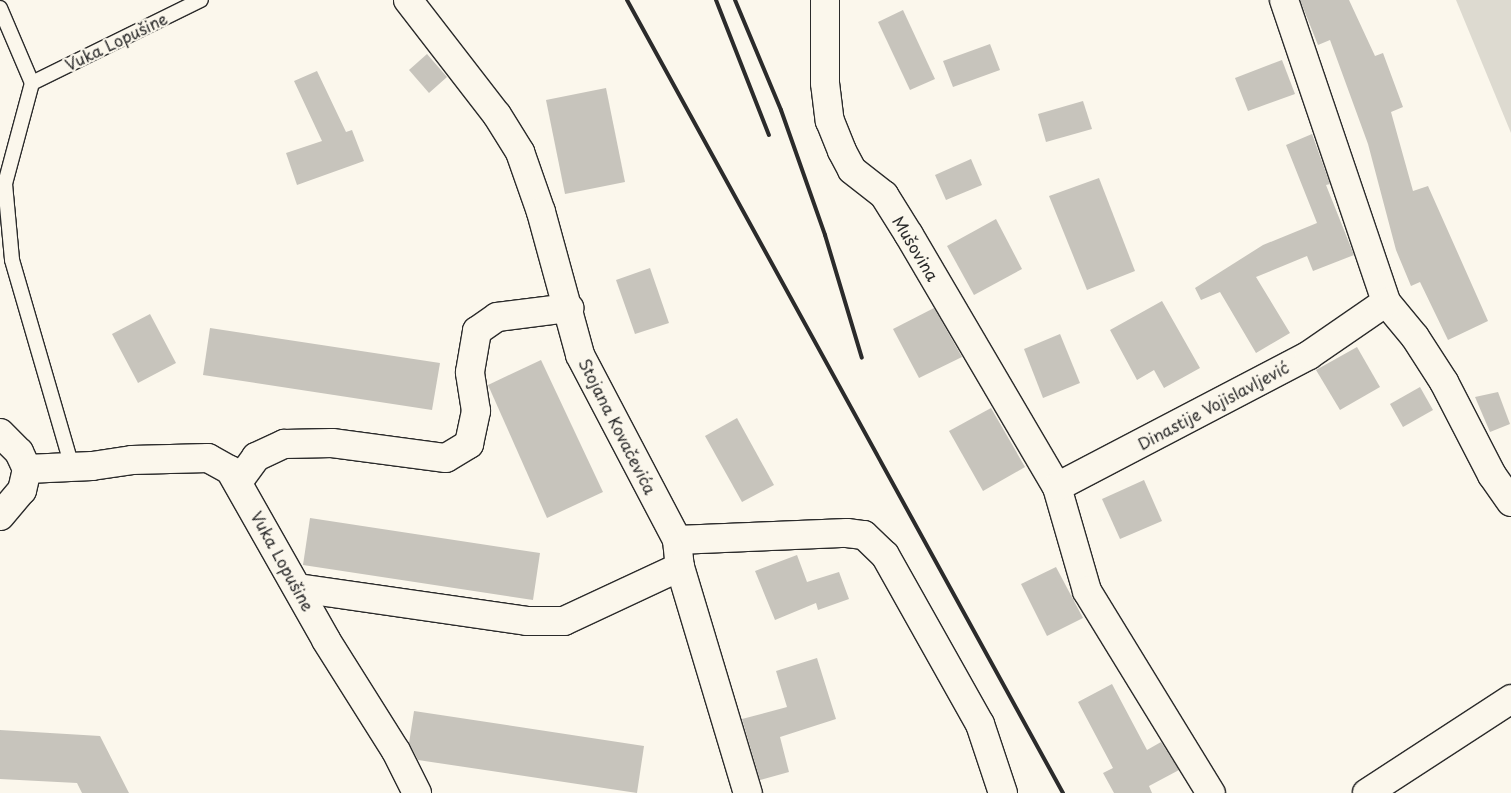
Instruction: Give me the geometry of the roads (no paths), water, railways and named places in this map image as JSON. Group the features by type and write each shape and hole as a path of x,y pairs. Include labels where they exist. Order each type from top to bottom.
{"street":[{"name":"Stojana Kovačevića","path":"408,0 497,115 520,152 541,212 569,308 580,355 676,540 680,567 748,793"},
{"name":"Mušovina","path":"825,0 826,83 830,121 842,151 852,170 884,195 1057,487"},
{"path":"1284,0 1386,302 1416,338 1444,382 1492,475 1511,502"},
{"name":"Dinastije Vojislavljević","path":"1057,487 1309,355 1386,302"},
{"path":"238,482 256,457 284,444 332,443 446,458 469,444 476,412 470,372 477,331 497,317 569,308"},
{"path":"0,434 19,452 27,469 22,490 0,516"},
{"name":"Vuka Lopušine","path":"27,469 132,460 208,458 230,470 326,640 396,752 416,793"},
{"path":"1057,487 1087,591 1211,793"},
{"path":"676,540 847,533 864,535 885,555 980,724 1003,793"},
{"path":"298,588 527,621 564,621 680,567"},
{"path":"1367,793 1511,699"}],"lane":[{"name":"Vuka Lopušine","path":"32,83 201,0"},
{"path":"0,8 32,83 4,184 12,260 72,466"}],"railway":[{"path":"627,0 1063,793"},
{"path":"716,0 769,135"},
{"path":"735,0 781,110 825,235 862,358"}]}
